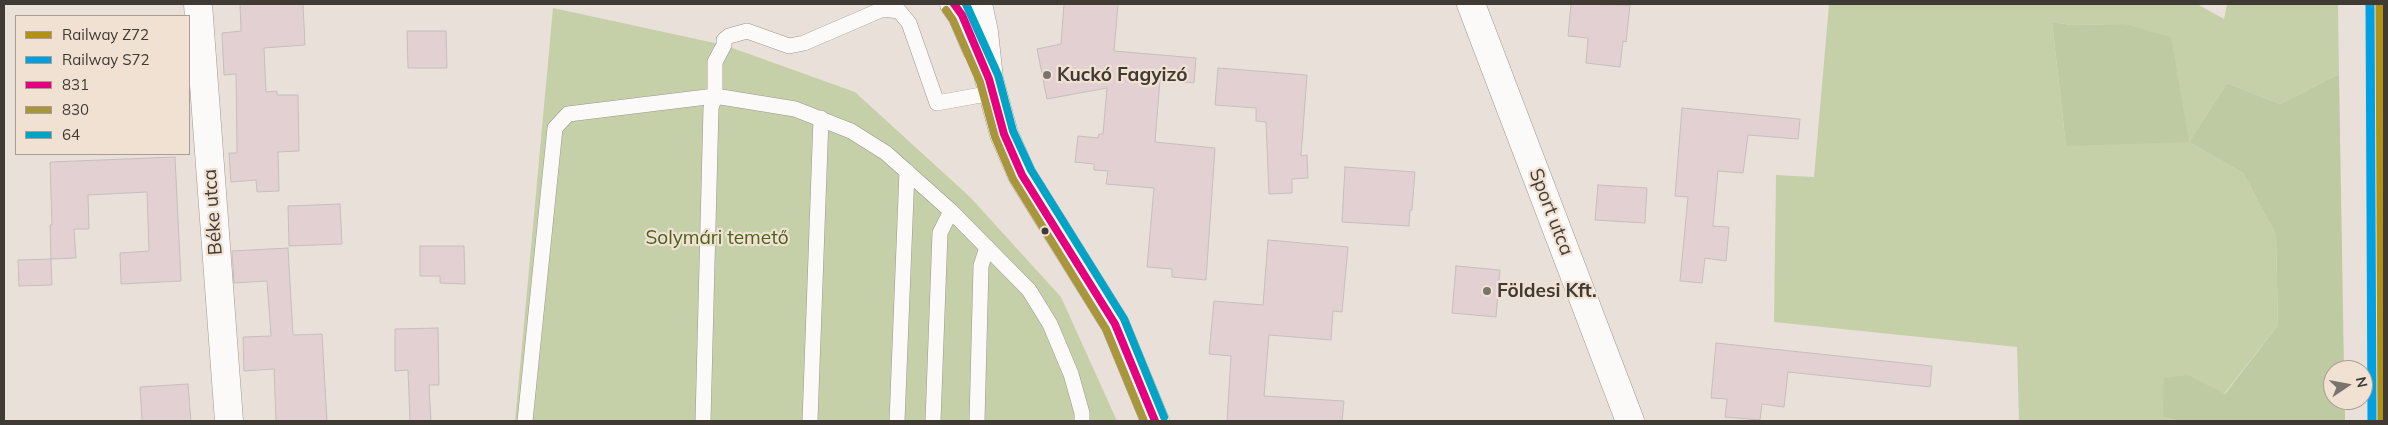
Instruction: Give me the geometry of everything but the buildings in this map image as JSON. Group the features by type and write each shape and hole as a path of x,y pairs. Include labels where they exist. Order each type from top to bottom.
{"street":[{"name":"Béke utca","path":"198,4 229,421"},
{"path":"954,4 962,15 990,86 1004,134 1022,175 1115,324 1155,421"},
{"path":"978,4 984,32 990,86"},
{"name":"Sport utca","path":"1471,4 1630,421"}],"lane":[{"path":"703,421 711,108 715,96 715,62 724,45 724,40 729,36 747,31 789,46 804,43 883,9 899,11 909,23 937,103 990,86"},
{"path":"525,421 555,128 568,114 715,96 795,109 821,118 851,131 886,153 907,171 951,211 1029,290 1050,324 1071,374 1082,413 1082,421"},
{"path":"810,421 821,118"},
{"path":"898,421 907,171"},
{"path":"933,421 940,233 951,211"},
{"path":"977,421 981,266 987,247"}],"green space":[{"path":"1829,4 2197,4 2224,19 2227,4 2338,4 2339,74 2280,104 2227,83 2189,142 2243,173 2276,235 2278,325 2224,394 2189,375 2163,417 2180,421 2019,421 2017,347 1774,322 1776,175 1814,177","holes":["2052,22 2071,25 2124,24 2066,146"]},
{"name":"Solymári temető","path":"553,8 724,45 855,92 970,197 1061,297 1117,421 515,421"},
{"path":"2052,22 2071,25 2124,24 2171,37 2189,142 2066,146"},
{"path":"2339,74 2344,360 2323,360 2323,410 2345,410 2345,421 2180,421 2163,417 2164,378 2189,375 2225,394 2278,325 2276,235 2243,173 2189,142 2227,83 2280,104"}],"rail line":[{"name":"S72","path":"2370,4 2372,421"},
{"name":"Z72","path":"2380,4 2382,421"}],"transit line":[{"name":"831","path":"954,4 962,15 989,79 1004,134 1022,175 1115,324 1155,421"},
{"name":"64","path":"966,4 998,75 1013,131 1031,170 1124,319 1164,417"},
{"name":"830","path":"946,10 953,20 980,82 995,137 1013,179 1106,329 1144,421"}],"place":[{"name":"Kuckó Fagyizó","path":"1047,75"},
{"name":"Földesi Kft.","path":"1487,291"}]}
